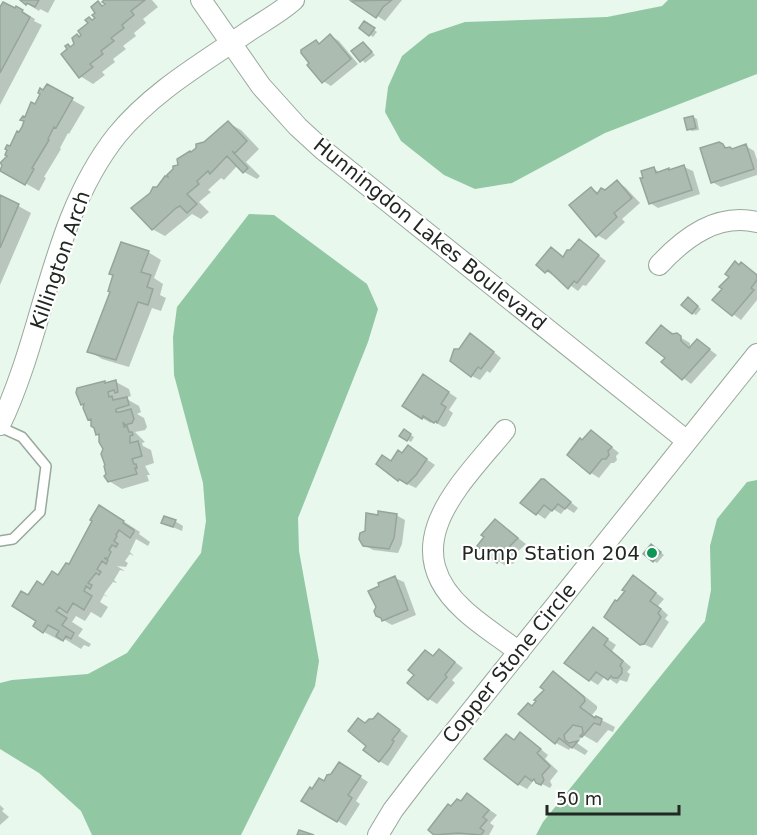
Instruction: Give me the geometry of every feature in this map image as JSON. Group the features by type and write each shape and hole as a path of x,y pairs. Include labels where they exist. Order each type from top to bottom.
{"street":[{"name":"Hunningdon Lakes Boulevard","path":"201,0 261,86 298,127 322,149 687,441"},
{"path":"231,44 294,0"},
{"name":"Killington Arch","path":"0,426 36,331 60,248 85,184 117,135 165,88 231,44"},
{"path":"659,265 693,234 716,224 744,219 757,222"},
{"name":"Copper Stone Circle","path":"378,835 412,784 757,354"},
{"path":"505,430 447,501 437,522 434,535 434,555 442,584 455,601 519,652"}],"lane":[{"path":"0,426 22,437 46,466 40,512 13,539 0,541"}],"shaded area":[{"path":"668,0 757,0 757,74 605,133 512,183 475,189 444,175 401,141 385,112 388,87 402,56 429,34 465,22 607,17 662,6"},
{"path":"249,214 274,215 367,284 378,309 368,342 298,518 299,551 319,661 315,686 241,835 92,835 81,811 39,773 0,749 0,683 88,674 127,653 201,553 206,521 203,483 174,375 173,337 177,307"},
{"path":"757,480 757,835 536,835 543,822 705,621 711,590 710,546 717,519 747,482"}],"building":[{"path":"20,0 39,0 35,7 27,3 26,5"},
{"path":"104,0 145,0 131,11 134,15 122,25 124,28 111,38 114,41 101,51 103,54 90,64 93,67 79,78 61,54 67,49 65,46 68,44 70,47 74,44 72,38 77,34 79,37 81,35 78,31 88,23 85,20 89,17 92,20 95,18 91,7 98,1 102,6 105,4 102,2"},
{"path":"392,0 383,7 376,18 351,1"},
{"path":"3,2 15,8 16,6 30,17 0,73 0,7"},
{"path":"364,21 375,28 369,36 359,28"},
{"path":"330,34 351,59 322,83 307,65 309,63 301,50 316,40 319,44"},
{"path":"363,42 372,52 360,62 351,51"},
{"path":"47,84 73,98 56,128 54,127 25,185 0,171 2,165 0,163 7,156 5,149 7,145 10,146 17,131 19,132 22,127 24,121 20,120 23,116 25,117 31,102 35,104 40,88 43,90"},
{"path":"693,116 696,128 687,130 684,118"},
{"path":"228,121 247,141 235,153 232,151 248,168 243,173 227,156 210,174 208,171 197,181 199,184 187,194 197,204 187,213 180,206 176,208 152,230 131,208 150,193 153,187 157,187 165,176 168,177 173,166 178,165 177,159 191,152 196,148 196,144 204,142"},
{"path":"719,142 725,148 732,149 746,144 754,169 711,183 700,148"},
{"path":"684,165 692,190 649,204 640,178 643,178 641,171 654,167 656,173"},
{"path":"617,180 632,198 614,213 617,217 596,237 569,205 591,187 597,194 601,188 605,190"},
{"path":"0,195 19,204 0,248"},
{"path":"579,239 599,255 577,283 574,281 568,289 548,270 545,273 536,265 551,247 563,257"},
{"path":"121,242 149,251 141,272 151,275 147,287 153,289 148,305 138,302 116,360 87,352 110,292 108,291 113,275 109,274"},
{"path":"735,261 739,265 741,262 757,275 757,280 751,288 754,290 732,316 712,300 722,289 719,287 729,277 725,274"},
{"path":"688,297 698,306 692,314 681,305"},
{"path":"661,325 672,334 677,333 681,336 681,341 689,348 697,339 710,349 682,380 661,362 665,358 646,343"},
{"path":"470,333 494,352 481,369 478,367 471,377 450,361 454,349 459,349"},
{"path":"423,374 449,392 441,404 446,407 437,423 423,416 422,419 402,406"},
{"path":"116,380 118,392 115,393 114,390 108,392 109,397 112,396 113,400 127,397 129,405 116,409 116,412 131,409 134,419 132,423 125,425 123,422 124,427 127,426 129,432 132,432 130,443 138,441 142,456 132,459 136,464 137,474 108,482 104,476 106,474 105,465 101,454 103,449 99,442 99,434 96,435 91,426 91,419 88,420 83,408 84,404 81,405 76,393 77,388"},
{"path":"404,429 411,434 407,441 399,436"},
{"path":"591,430 612,447 606,459 602,459 590,474 567,455 580,438 582,440"},
{"path":"408,445 427,459 407,484 399,479 398,481 376,464 382,455 391,461 398,450 402,453"},
{"path":"541,479 544,479 571,502 565,509 558,504 552,511 544,505 536,515 520,503"},
{"path":"99,505 124,521 123,523 134,532 130,538 119,530 114,541 118,544 116,547 112,545 108,558 104,558 108,560 106,564 102,561 97,569 101,572 99,575 96,573 88,583 92,585 90,589 86,586 84,591 92,596 84,610 73,603 67,613 59,607 56,611 67,618 62,625 74,633 71,639 66,636 63,641 56,636 59,631 48,625 43,633 33,626 36,621 12,606 21,591 28,595 37,581 43,585 52,571 58,575 66,563 69,564"},
{"path":"378,511 397,514 394,538 389,549 363,546 359,539 360,533 365,531 366,513 378,515"},
{"path":"164,516 176,520 173,527 161,523"},
{"path":"495,519 518,538 505,551 507,556 504,560 499,559 497,563 477,546 484,537 481,535"},
{"name":"Pump Station 204","path":"651,544 661,552 653,562 643,554"},
{"path":"633,575 656,593 650,601 661,609 658,613 661,617 644,644 640,645 604,617 615,600 617,601 625,591 622,590"},
{"path":"395,576 408,610 382,621 376,616 374,611 376,607 368,591 379,586 378,583"},
{"path":"593,627 608,639 604,645 623,661 620,666 622,673 618,678 611,676 608,680 596,672 589,681 564,663"},
{"path":"439,649 455,662 445,675 447,677 428,700 407,683 414,675 408,670 425,650 433,656"},
{"path":"553,671 584,697 585,701 580,707 595,718 596,716 602,719 600,725 594,723 582,737 580,736 583,733 582,727 573,725 564,735 565,740 569,743 578,741 572,748 559,738 555,744 518,714 528,703 532,706 536,701 534,700 544,690 540,687"},
{"path":"378,713 400,730 379,762 363,750 366,746 348,731 358,718 365,723"},
{"path":"520,732 541,749 537,753 550,766 542,775 544,780 541,785 525,776 518,785 484,759 506,734 514,740"},
{"path":"339,762 361,776 348,795 352,798 337,822 301,801 310,787 312,789 319,778 324,781"},
{"path":"467,793 489,810 483,817 487,820 480,828 484,831 481,835 458,833 434,835 428,830 448,804 451,806 457,799 461,801"},
{"path":"299,830 314,835 297,835"}],"place":[{"name":"Pump Station 204","path":"652,553"}]}
